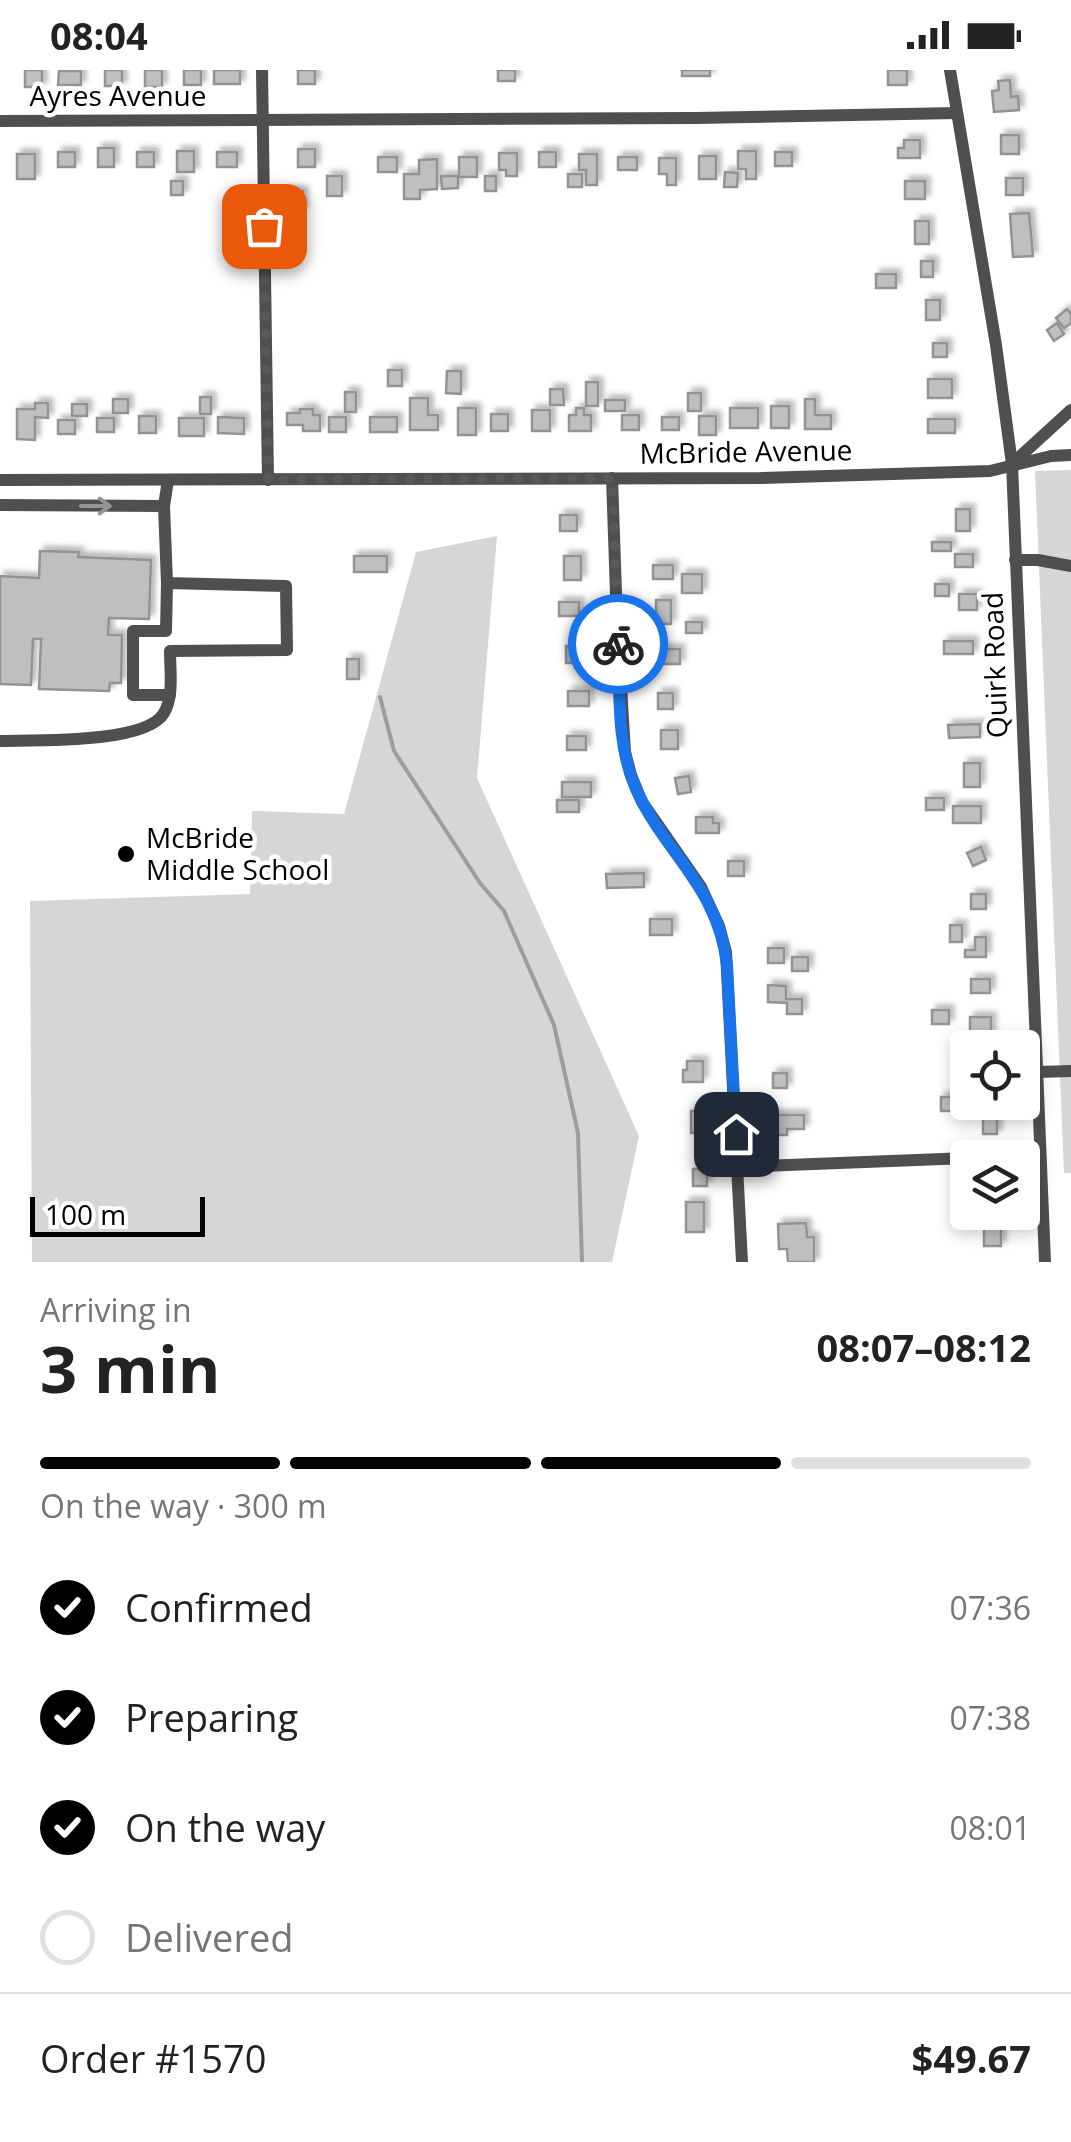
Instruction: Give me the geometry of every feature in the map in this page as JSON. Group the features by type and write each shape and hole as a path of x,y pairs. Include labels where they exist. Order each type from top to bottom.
{"street":[{"path":"262,70 268,480"},
{"name":"Quirk Road","path":"950,70 1012,464 1036,1030"},
{"name":"Ayres Avenue","path":"0,122 956,114"},
{"path":"1012,464 1071,410"},
{"name":"McBride Avenue","path":"0,480 762,478 990,472 1012,464 1071,455"},
{"path":"612,478 625,752 642,802 701,888 723,938 742,1262"},
{"path":"168,480 164,506 166,631 133,631 133,695 170,695"},
{"path":"0,506 164,506"},
{"path":"1015,560 1071,566"},
{"path":"0,741 133,733 155,722 164,713 170,695 170,651 287,650 286,586 167,583"},
{"path":"1040,1072 1071,1070"},
{"name":"Quirk Road","path":"1040,1154 1045,1262"},
{"path":"738,1167 950,1159"}],"shaded area":[{"path":"1071,470 1071,1173 1064,1173 1035,471"},
{"path":"497,536 477,778 639,1136 612,1262 32,1262 30,901 250,894 252,811 344,814 416,552"}],"building":[{"path":"25,70 42,70 42,87 25,87"},
{"path":"105,70 122,70 122,86 105,86"},
{"path":"145,70 162,70 162,87 145,87"},
{"path":"184,70 201,70 201,85 184,85"},
{"path":"214,70 240,70 240,84 214,84"},
{"path":"298,70 315,70 315,84 298,84"},
{"path":"498,70 515,70 515,81 498,81"},
{"path":"682,70 710,70 710,76 682,76"},
{"path":"888,70 907,70 907,85 888,85"},
{"path":"59,71 81,71 81,85 58,85"},
{"path":"1010,80 1011,97 1018,96 1019,110 994,112 992,91 999,90 998,81"},
{"path":"1001,135 1019,135 1019,154 1001,154"},
{"path":"904,140 920,140 920,158 898,158 898,148 904,148"},
{"path":"98,148 114,148 114,167 98,167"},
{"path":"298,149 315,149 315,167 298,167"},
{"path":"177,151 194,151 194,172 177,172"},
{"path":"738,151 756,151 756,179 746,179 746,169 738,169"},
{"path":"58,152 75,152 75,167 58,167"},
{"path":"137,152 154,152 154,167 137,167"},
{"path":"217,152 237,152 237,167 217,167"},
{"path":"539,152 556,152 556,167 539,167"},
{"path":"775,152 792,152 792,166 775,166"},
{"path":"499,153 517,153 517,176 506,176 506,170 499,170"},
{"path":"17,154 35,154 35,179 17,179"},
{"path":"579,154 597,154 597,185 586,185 586,170 579,170"},
{"path":"699,156 716,156 716,179 699,179"},
{"path":"378,157 397,157 397,172 378,172"},
{"path":"459,157 477,157 477,177 459,177"},
{"path":"618,157 637,157 637,170 618,170"},
{"path":"659,158 676,158 676,185 667,185 667,174 659,174"},
{"path":"437,159 437,189 420,190 420,199 404,199 404,174 419,174 419,160"},
{"path":"725,172 738,173 737,187 724,187"},
{"path":"568,174 582,174 582,187 568,187"},
{"path":"327,176 342,176 342,196 327,196"},
{"path":"441,176 458,176 458,188 442,189"},
{"path":"485,176 496,176 496,191 485,191"},
{"path":"1006,178 1023,178 1023,195 1006,195"},
{"path":"171,181 183,181 183,195 171,195"},
{"path":"905,181 925,181 925,199 905,199"},
{"path":"286,191 303,191 303,211 286,211"},
{"path":"1029,213 1033,256 1013,257 1010,214"},
{"path":"915,221 929,221 929,244 915,244"},
{"path":"921,261 933,261 933,277 921,277"},
{"path":"876,274 896,274 896,288 876,288"},
{"path":"926,300 940,300 940,320 926,320"},
{"path":"1067,309 1071,323 1064,328 1056,318"},
{"path":"1057,323 1064,334 1054,341 1047,330"},
{"path":"933,343 947,343 947,357 933,357"},
{"path":"388,370 402,370 402,386 388,386"},
{"path":"447,371 461,371 461,394 446,393"},
{"path":"928,379 952,379 952,398 928,398"},
{"path":"586,382 598,382 598,406 586,406"},
{"path":"550,389 563,389 564,405 550,405"},
{"path":"345,392 356,392 356,412 345,412"},
{"path":"688,393 701,393 701,411 688,411"},
{"path":"200,397 211,397 211,414 200,414"},
{"path":"410,398 428,398 428,415 438,415 438,430 410,430"},
{"path":"113,399 128,399 128,413 113,413"},
{"path":"805,399 815,399 815,415 831,415 831,429 805,429"},
{"path":"605,400 625,400 625,411 605,411"},
{"path":"35,403 48,403 48,418 35,417 35,440 17,439 17,409 35,409"},
{"path":"72,404 87,404 87,416 72,416"},
{"path":"771,406 789,406 789,428 771,428"},
{"path":"458,408 476,408 476,435 458,435"},
{"path":"576,408 584,408 584,415 591,415 591,431 569,431 569,415 576,415"},
{"path":"730,408 758,408 758,428 730,428"},
{"path":"300,409 313,409 313,415 320,415 320,431 303,431 303,425 287,425 287,413 300,413"},
{"path":"532,410 550,410 550,431 532,431"},
{"path":"491,414 508,414 508,431 491,431"},
{"path":"622,415 639,415 639,430 622,430"},
{"path":"139,416 156,416 156,433 139,433"},
{"path":"699,416 716,416 716,435 699,435"},
{"path":"218,417 244,418 244,434 218,433"},
{"path":"329,417 346,417 346,432 329,432"},
{"path":"370,417 397,417 397,432 370,432"},
{"path":"662,417 679,417 679,430 662,430"},
{"path":"97,418 114,418 114,432 97,432"},
{"path":"179,418 204,418 204,436 179,436"},
{"path":"928,419 955,419 955,433 928,433"},
{"path":"58,420 75,420 75,434 58,434"},
{"path":"956,509 970,509 970,531 956,531"},
{"path":"560,515 577,515 577,531 560,531"},
{"path":"932,542 951,542 951,551 932,551"},
{"path":"40,551 151,560 149,619 109,618 108,635 122,635 121,683 110,683 109,691 39,689 41,639 33,639 31,685 0,684 0,576 39,578"},
{"path":"955,554 973,554 973,567 955,567"},
{"path":"354,556 387,556 387,572 354,572"},
{"path":"564,556 581,556 581,580 564,580"},
{"path":"653,565 673,565 673,579 653,579"},
{"path":"682,574 702,574 702,593 682,593"},
{"path":"935,584 949,584 949,596 935,596"},
{"path":"959,594 977,594 977,610 959,610"},
{"path":"656,600 671,600 671,624 656,624"},
{"path":"559,602 579,602 579,616 559,616"},
{"path":"686,622 702,622 702,633 686,633"},
{"path":"944,641 973,641 973,654 944,654"},
{"path":"566,646 583,646 583,663 566,663"},
{"path":"658,649 680,649 680,664 658,664"},
{"path":"347,659 359,659 359,679 347,679"},
{"path":"568,691 589,691 589,706 568,706"},
{"path":"658,693 673,693 673,709 658,709"},
{"path":"980,724 980,737 949,738 948,725"},
{"path":"661,730 678,730 678,749 661,749"},
{"path":"567,736 586,736 586,750 567,750"},
{"path":"964,763 980,763 980,787 964,787"},
{"path":"689,776 691,792 678,794 675,778"},
{"path":"562,782 591,782 591,797 562,797"},
{"path":"926,798 944,798 944,810 926,810"},
{"path":"557,800 579,800 579,812 557,812"},
{"path":"953,806 981,806 981,823 953,823"},
{"path":"696,817 713,817 713,823 719,823 719,833 696,833"},
{"path":"981,847 986,860 973,866 967,853"},
{"path":"728,861 744,861 744,876 728,876"},
{"path":"644,873 644,887 607,888 606,874"},
{"path":"971,894 986,894 986,909 971,909"},
{"path":"650,919 672,919 672,935 650,935"},
{"path":"950,925 962,925 962,942 950,942"},
{"path":"975,937 986,937 986,957 965,957 965,950 975,950"},
{"path":"768,948 784,948 784,963 768,963"},
{"path":"792,957 808,957 808,971 792,971"},
{"path":"971,979 990,979 990,993 971,993"},
{"path":"768,985 786,986 786,999 802,999 802,1014 787,1014 787,1003 768,1002"},
{"path":"932,1010 949,1010 949,1024 932,1024"},
{"path":"970,1017 991,1017 991,1030 970,1030"},
{"path":"687,1061 703,1061 703,1082 683,1082"},
{"path":"773,1073 787,1073 787,1088 773,1088"},
{"path":"941,1097 950,1097 950,1111 941,1111"},
{"path":"691,1111 708,1111 708,1133 691,1133"},
{"path":"771,1115 804,1115 804,1129 787,1129 787,1135 771,1135"},
{"path":"983,1120 997,1120 997,1134 983,1134"},
{"path":"693,1169 707,1169 707,1186 693,1186"},
{"path":"686,1202 704,1202 704,1232 686,1232"},
{"path":"806,1223 807,1237 814,1237 814,1262 788,1262 787,1249 779,1249 778,1224"},
{"path":"984,1230 1001,1230 1001,1246 984,1246"}],"waterway":[{"path":"380,697 394,751 480,883 504,911 554,1025 578,1133 582,1262"}],"way so far":[{"path":"264,226 268,480 612,478 618,644"}],"place":[{"name":"McBride Middle School","path":"126,854"}],"route":[{"path":"618,644 622,732 631,776 650,815 701,888 723,938 736,1134"}]}
